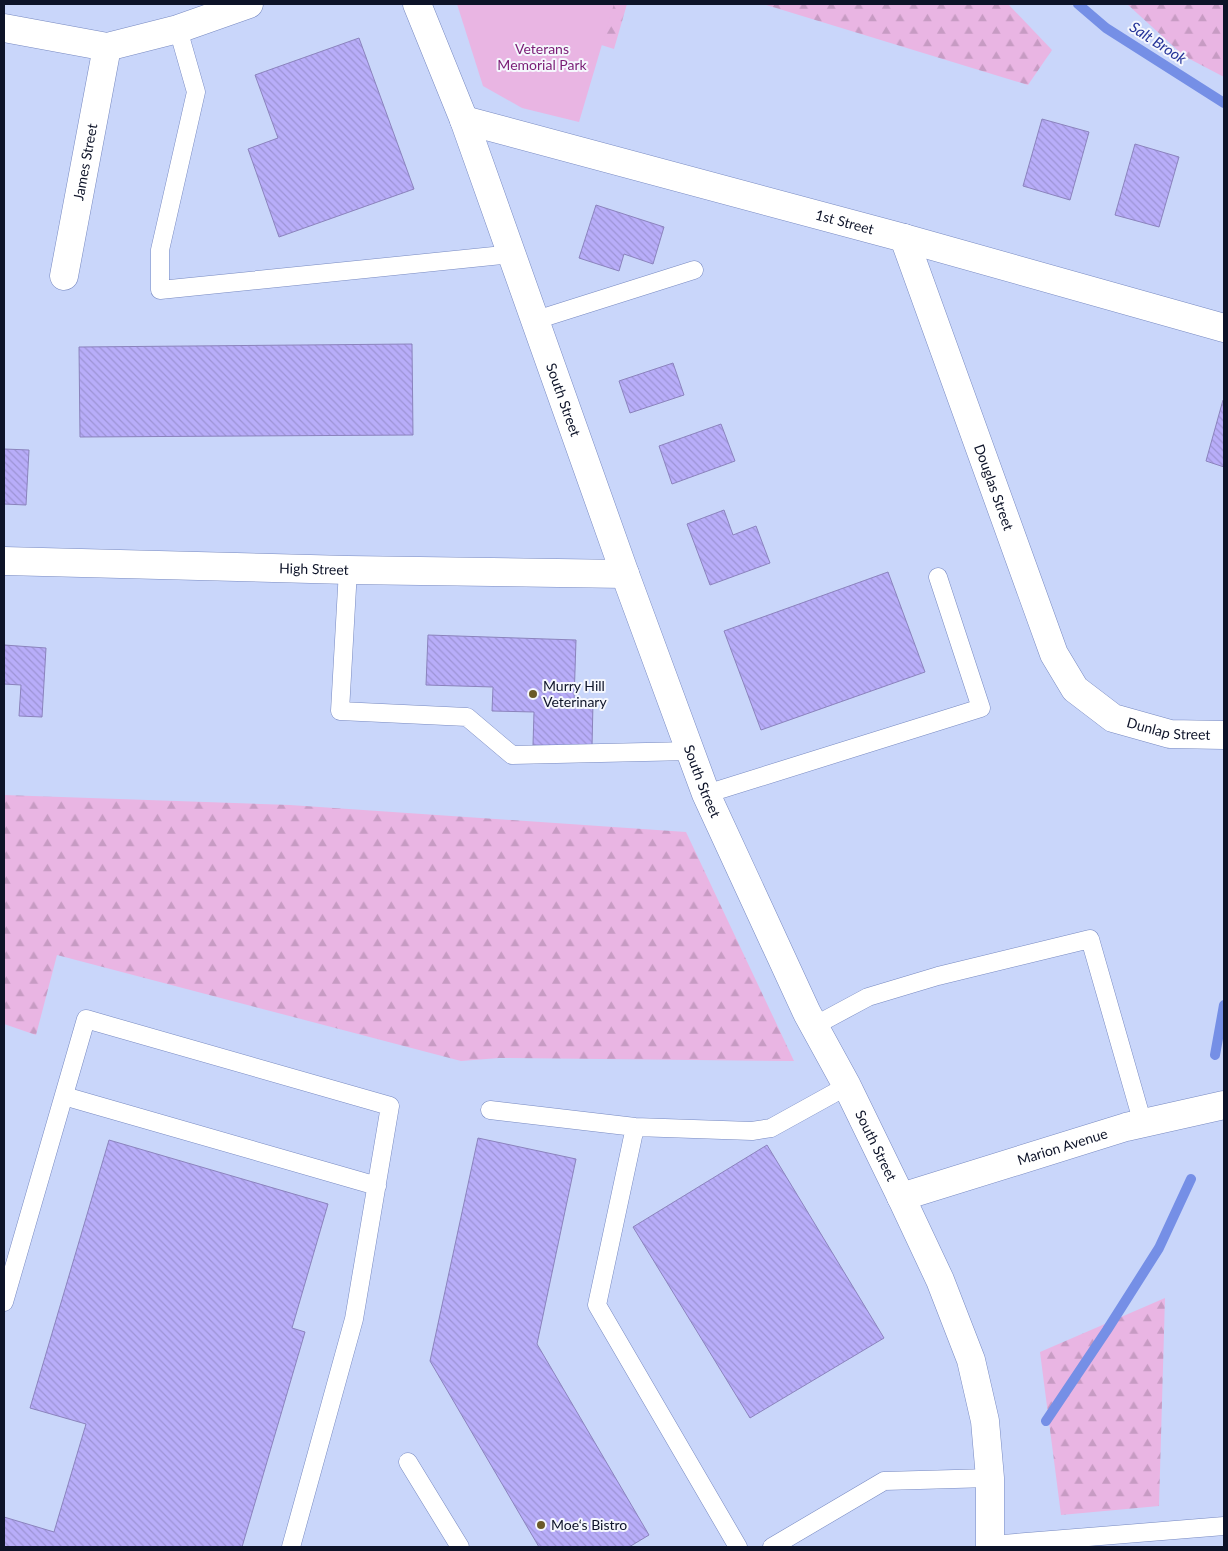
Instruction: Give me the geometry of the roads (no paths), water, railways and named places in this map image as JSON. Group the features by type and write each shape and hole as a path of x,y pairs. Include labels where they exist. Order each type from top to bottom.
{"street":[{"path":"4,28 107,47 178,29 249,4"},
{"name":"South Street","path":"417,4 464,120 625,574 706,794 814,1026 847,1086 940,1280 971,1360 985,1421 990,1478 990,1546"},
{"name":"James Street","path":"64,276 107,47"},
{"name":"1st Street","path":"464,120 904,238 1224,328"},
{"name":"Douglas Street","path":"904,238 1054,654 1075,689 1113,718"},
{"name":"High Street","path":"4,561 348,570 625,574"},
{"name":"Dunlap Street","path":"1113,718 1170,734 1224,735"},
{"name":"Marion Avenue","path":"901,1197 1126,1127 1224,1105"}],"lane":[{"path":"178,29 196,92 160,250 160,290 513,254"},
{"path":"536,320 694,270"},
{"path":"348,570 340,711 467,717 512,755 690,750"},
{"path":"706,794 981,708 938,577"},
{"path":"814,1026 868,997 938,976 1090,939 1143,1124"},
{"path":"4,1302 86,1019 390,1106 354,1319 291,1547"},
{"path":"490,1110 635,1127 752,1131 770,1128 847,1086"},
{"path":"64,1096 377,1186"},
{"path":"635,1127 597,1305 738,1547"},
{"path":"408,1462 460,1547"},
{"path":"772,1547 884,1481 990,1478"},
{"path":"990,1546 1224,1526"}],"waterway":[{"name":"Salt Brook","path":"1078,4 1106,28 1224,103"},
{"path":"1215,1055 1224,1005"},
{"path":"1046,1421 1159,1248 1191,1179"}],"place":[{"name":"Murry Hill Veterinary","path":"533,694"},
{"name":"Moe‘s Bistro","path":"541,1525"}],"park label":[{"name":"Veterans Memorial Park","path":"542,58"}]}
